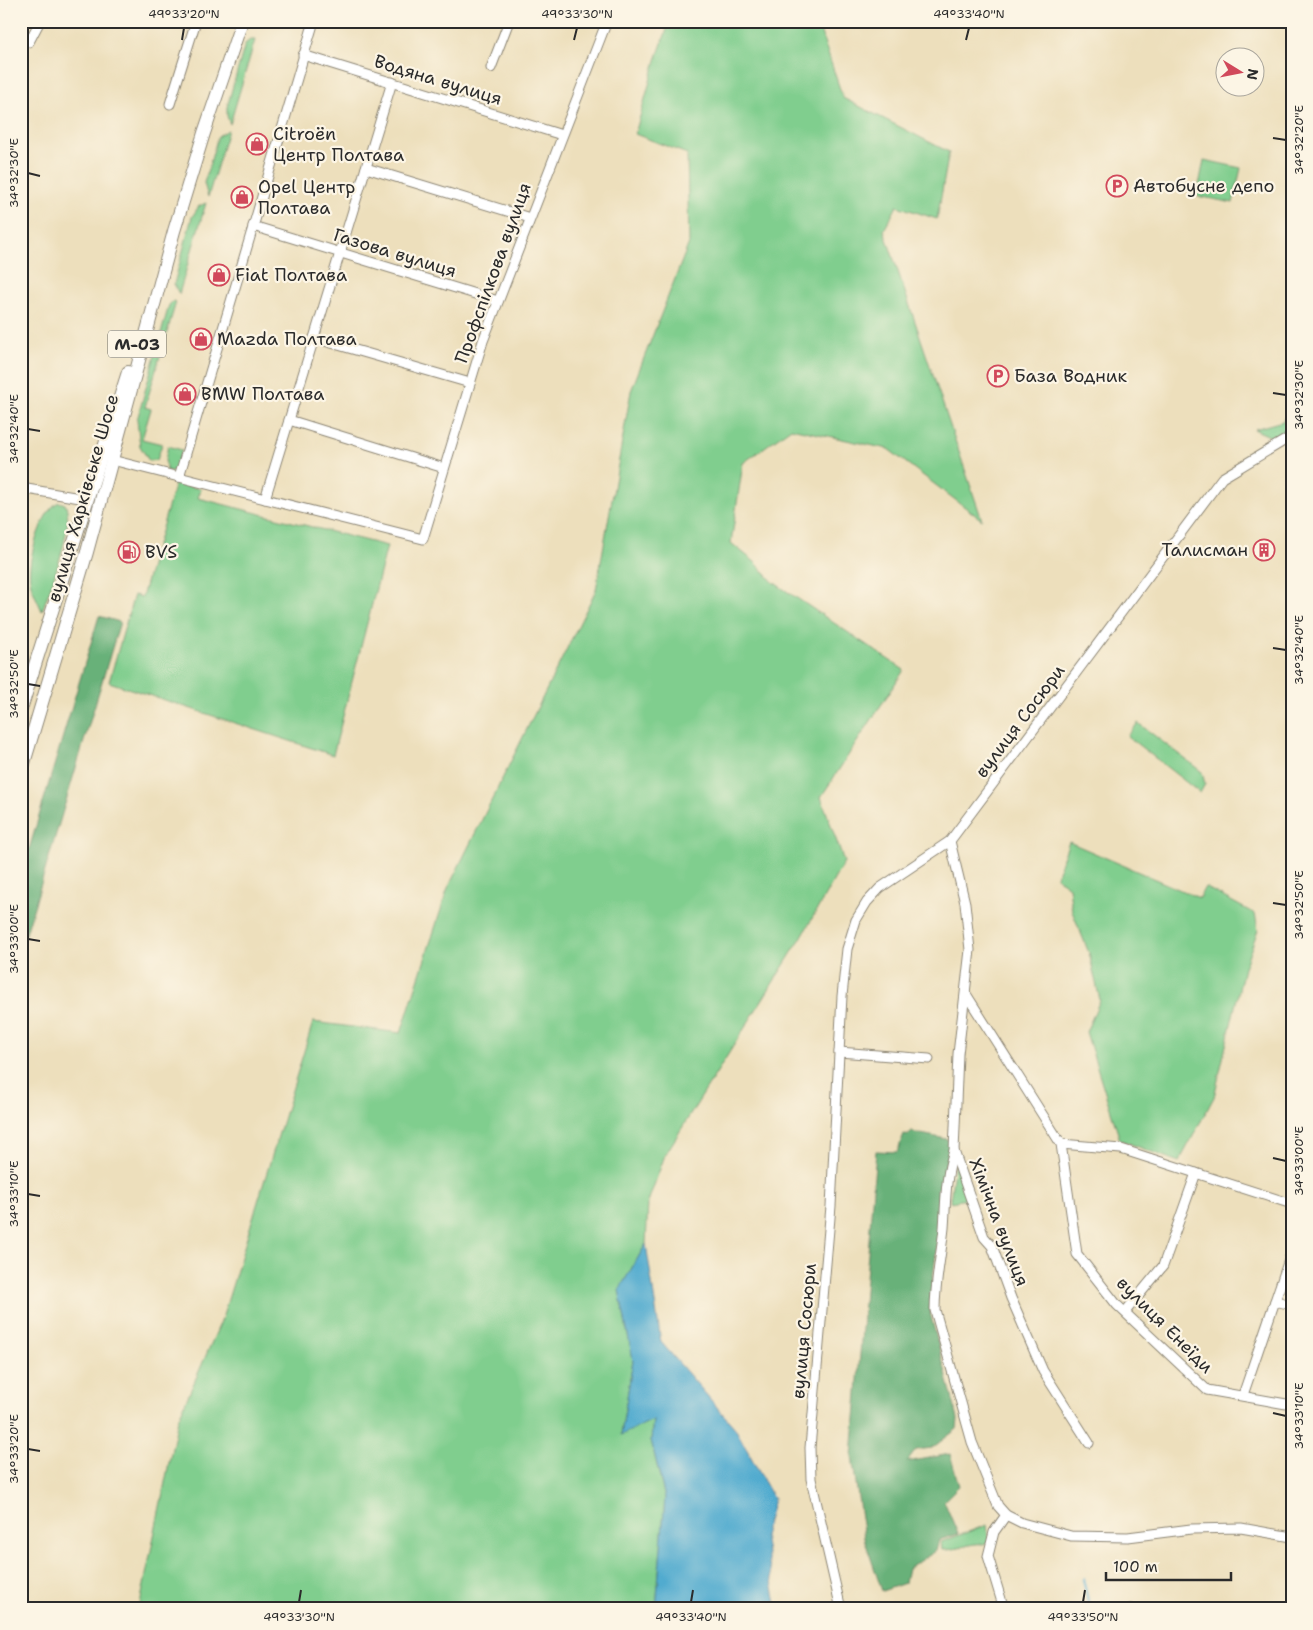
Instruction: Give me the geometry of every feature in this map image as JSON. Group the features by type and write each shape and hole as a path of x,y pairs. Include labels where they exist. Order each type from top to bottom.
{"highway":[{"name":"вулиця Харківське Шосе","path":"21,773 87,552 106,458 204,133 242,21"},
{"name":"вулиця Харківське Шосе","path":"21,709 86,500 106,458"}],"street":[{"path":"30,42 40,21"},
{"path":"170,104 196,21"},
{"path":"179,477 314,21"},
{"path":"491,68 509,21"},
{"name":"Профспілкова вулиця","path":"266,499 422,539 470,383 498,301 607,21"},
{"name":"Водяна вулиця","path":"303,55 562,135"},
{"path":"106,458 266,499 392,82"},
{"path":"366,168 530,218"},
{"name":"Газова вулиця","path":"253,226 498,301"},
{"path":"314,338 470,383"},
{"path":"290,420 444,468"},
{"name":"вулиця Сосюри","path":"841,1609 811,1479 810,1448 823,1319 822,1294 831,1206 839,1052 847,949 856,920 867,902 880,888 950,841 1222,478 1292,436"},
{"path":"21,488 86,500"},
{"name":"Хімічна вулиця","path":"950,841 965,903 970,950 958,1054 954,1151 984,1237 992,1246 1043,1371 1089,1443"},
{"name":"вулиця Енеїди","path":"966,994 1061,1144 1077,1254 1125,1312 1207,1390 1244,1395 1292,1405"},
{"path":"839,1052 929,1059"},
{"path":"1061,1144 1121,1149 1292,1204"},
{"path":"954,1151 946,1185 944,1228 935,1289 935,1310 972,1442 998,1506 1006,1515 1022,1523 1071,1536 1128,1537 1191,1529 1241,1528 1292,1536"},
{"path":"1125,1312 1163,1266 1196,1173"},
{"path":"1244,1395 1292,1251"},
{"path":"1275,1301 1292,1305"},
{"path":"1004,1609 988,1556 994,1532 1006,1515"}],"green space":[{"path":"670,21 820,21 819,27 843,98 949,152 937,219 897,206 884,230 982,520 888,449 791,428 743,463 731,543 756,563 773,582 904,670 821,797 844,862 801,938 665,1155 648,1202 646,1244 619,1290 633,1360 621,1434 653,1420 651,1440 665,1498 656,1609 139,1609 178,1419 222,1319 313,1022 401,1033 448,888 596,590 631,391 689,243 687,154 635,134 656,60"},
{"path":"250,40 255,40 230,124 227,116 227,107 245,44"},
{"path":"228,130 208,197 204,183 218,136"},
{"path":"1204,160 1241,168 1233,203 1197,196"},
{"path":"206,203 179,294 174,284 192,217 199,206"},
{"path":"173,301 176,302 145,407 151,409 142,439 162,444 157,460 149,461 140,446 137,420 169,305"},
{"path":"1292,402 1292,426 1273,438 1254,429 1283,421"},
{"path":"168,446 182,450 174,471 167,471 165,460"},
{"path":"175,483 201,489 198,498 387,546 333,755 109,682 134,595 142,597"},
{"path":"59,502 65,504 67,513 65,540 42,611 31,583 31,560 37,536 47,514"},
{"path":"99,616 120,622 21,950 21,876"},
{"path":"1138,723 1202,772 1205,784 1200,793 1127,736"},
{"path":"1069,842 1199,898 1205,887 1255,914 1258,930 1244,968 1214,1097 1179,1162 1120,1140 1086,1032 1100,1000 1089,953 1072,911 1069,887 1056,877"},
{"path":"911,1132 951,1140 942,1181 940,1222 929,1309 958,1419 957,1429 932,1448 916,1450 907,1462 950,1454 959,1486 944,1501 958,1534 939,1540 936,1551 908,1569 905,1583 882,1591 864,1538 852,1456 876,1151 897,1152 904,1134 909,1135"},
{"path":"955,1161 967,1199 950,1202"},
{"path":"987,1525 989,1541 984,1544 973,1544 942,1550 941,1542"}],"water":[{"path":"646,1244 661,1342 735,1428 774,1499 764,1536 777,1609 656,1609 665,1498 651,1440 653,1420 621,1435 633,1360 619,1290"}],"waterway":[{"path":"1083,1579 1090,1609"}],"place":[{"name":"Citroën Центр Полтава","path":"257,144"},
{"name":"Автобусне депо","path":"1117,186"},
{"name":"Opel Центр Полтава","path":"242,197"},
{"name":"Fiat Полтава","path":"219,275"},
{"name":"Mazda Полтава","path":"201,339"},
{"name":"База Водник","path":"998,376"},
{"name":"BMW Полтава","path":"185,394"},
{"name":"Талисман","path":"1264,550"},
{"name":"BVS","path":"129,552"}]}
